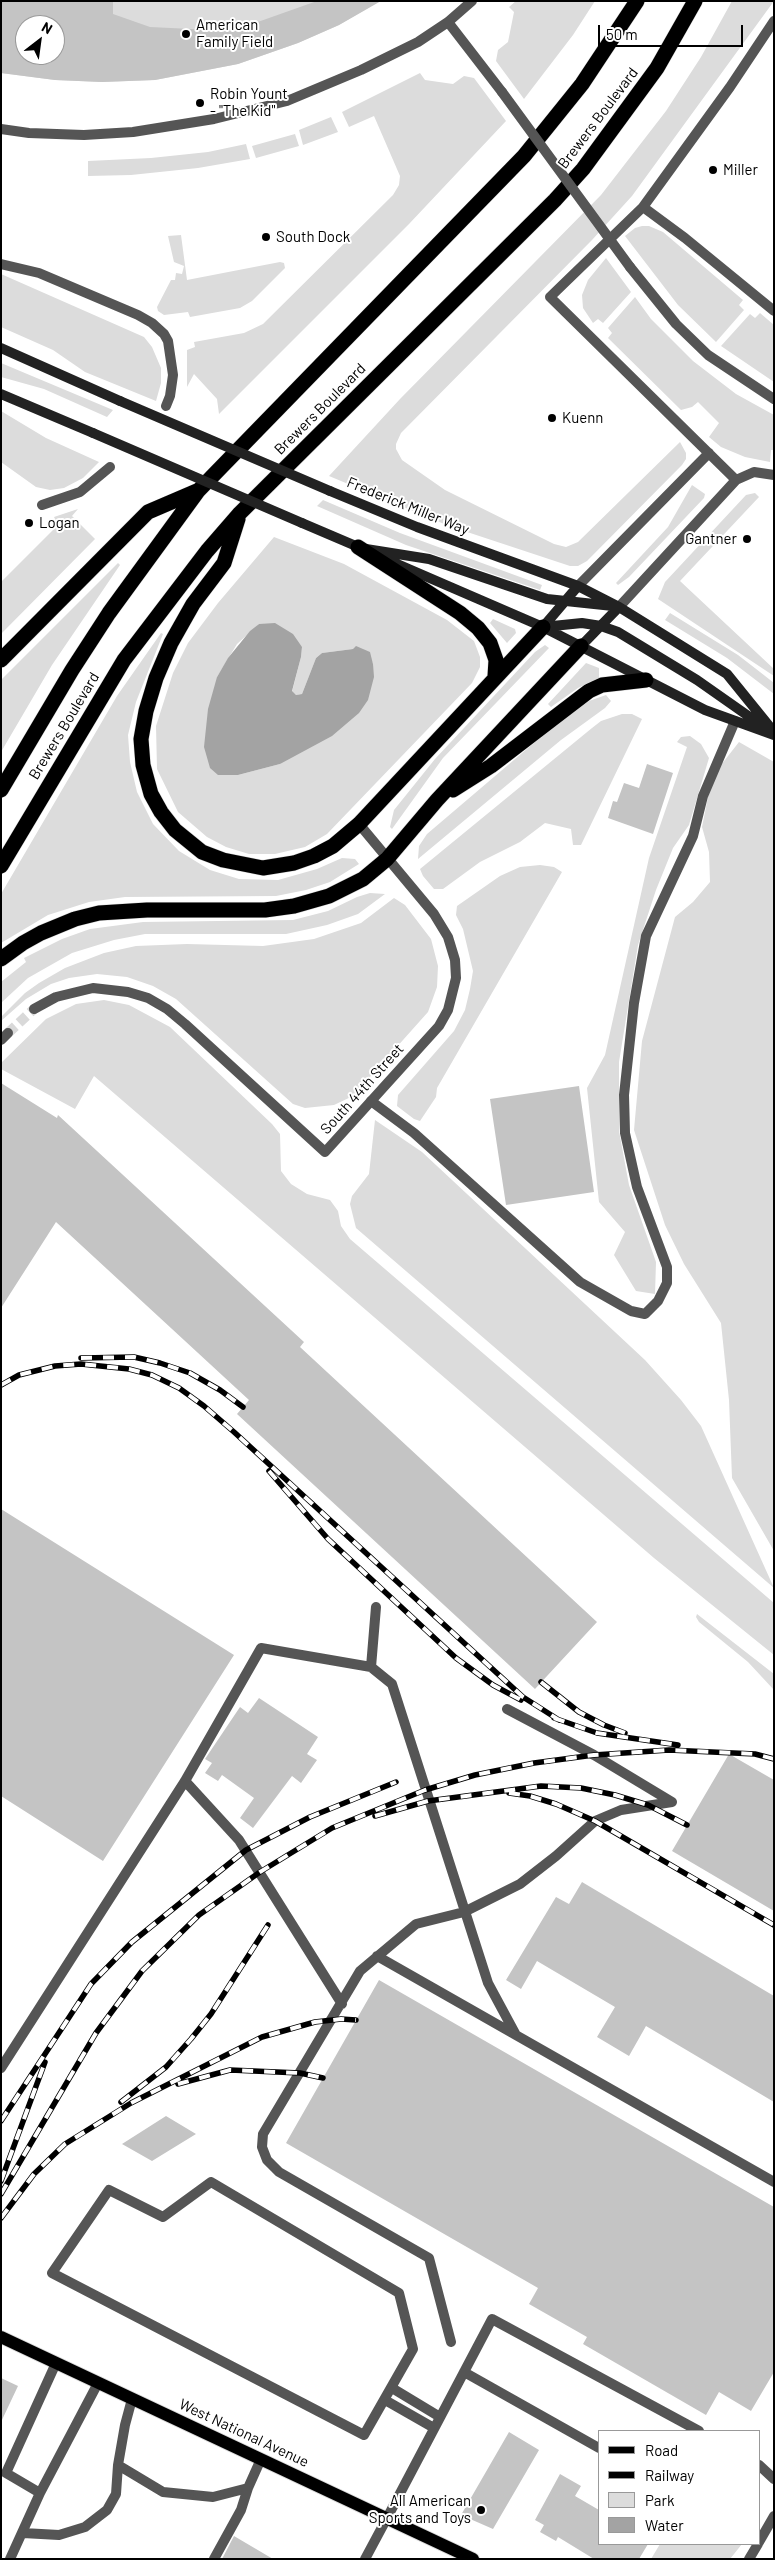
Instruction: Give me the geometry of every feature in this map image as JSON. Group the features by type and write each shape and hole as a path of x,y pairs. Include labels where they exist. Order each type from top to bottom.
{"highway":[{"name":"Brewers Boulevard","path":"1,790 72,670 109,613 198,491 524,156 582,84 637,1"},
{"name":"Brewers Boulevard","path":"1,866 124,660 201,558 240,513 555,200 583,169 657,68 695,1"},
{"path":"1,660 148,512 198,491"},
{"path":"240,513 224,563 193,604 156,678 146,711 141,739 142,757 151,794 161,812 175,830 202,852 242,865 263,868 294,863 314,856 333,846 359,824 495,676 543,627"},
{"path":"358,547 460,613 478,628 490,642 496,660 495,676"},
{"path":"1,959 41,933 75,919 99,913 147,910 265,910 307,903 329,896 363,880 387,859 437,800 581,646"},
{"path":"437,800 491,766 589,691 602,685 646,680"}],"main road":[{"name":"West National Avenue","path":"1,2337 473,2559"}],"street":[{"path":"1,129 29,133 84,135 133,132 214,119 308,93 418,42 448,22 472,1"},
{"path":"448,22 664,311 708,355 774,399"},
{"path":"736,480 550,297 643,207 772,27"},
{"path":"643,207 774,311"},
{"path":"1,264 39,273 138,315 164,334 168,341 173,375 170,396 166,406"},
{"name":"Frederick Miller Way","path":"1,348 417,528 578,586 619,606 727,674 774,733"},
{"path":"1,394 543,627 705,710 774,733"},
{"path":"543,627 578,586 709,453"},
{"path":"42,505 80,492 110,467"},
{"path":"581,646 736,480 754,472 774,475"},
{"path":"358,547 429,560 547,599 619,606"},
{"path":"543,627 582,623 601,626 623,634 697,680 774,733"},
{"path":"371,1101 414,1133 580,1282 631,1311 645,1314 658,1301 666,1283 666,1267 637,1186 625,1132 624,1095 634,1003 646,936 693,836 709,780 735,721"},
{"name":"South 44th Street","path":"34,1009 56,997 93,988 128,992 148,998 167,1009 185,1024 325,1152 439,1026 448,1010 456,978 455,960 448,938 434,914 359,824"},
{"path":"371,1667 376,1607"},
{"path":"1,2068 185,1781 262,1648 371,1667 392,1684 488,1983 516,2035"},
{"path":"450,2342 429,2258 279,2172 267,2160 262,2147 263,2134 360,1971 416,1924 464,1912 520,1884 556,1856 595,1821 621,1810 672,1802 594,1754 507,1709"},
{"path":"185,1781 239,1840 342,2004"},
{"path":"378,1956 774,2182"},
{"path":"211,2182 399,2293 414,2349 385,2400 364,2435 52,2273 109,2190 163,2217 211,2182"},
{"path":"365,2559 492,2319 697,2430"},
{"path":"40,2493 6,2473 56,2363"},
{"path":"464,2372 598,2447"},
{"path":"10,2559 40,2493 98,2383"},
{"path":"392,2388 440,2417"},
{"path":"23,2533 59,2535 85,2527 107,2510 116,2494 118,2465 132,2399"},
{"path":"385,2400 434,2428"},
{"path":"214,2559 241,2510 248,2488 261,2459"},
{"path":"118,2465 162,2492 213,2497 248,2488"},
{"path":"760,2466 774,2478"},
{"path":"760,2539 774,2516"},
{"path":"750,2559 757,2545"}],"green space":[{"name":"American Family Field","path":"1,1 380,1 339,25 298,43 238,64 155,80 102,82 55,80 1,73"},
{"path":"516,1 595,1 573,35 524,99 496,61 498,50 508,42 514,12 509,7"},
{"path":"732,1 774,1 632,196 592,240 401,433 396,444 396,449 402,460 445,490 554,544 566,547 578,542 680,442 686,453 686,459 682,465 587,561 578,566 570,566 449,526 329,476 400,399 601,195 666,111 701,57"},
{"path":"420,73 425,80 453,84 464,76 474,78 506,121 409,224 219,414 217,399 194,374 187,387 187,350 195,347 194,342 244,333 263,324 393,195 399,185 400,176 374,116 349,127 342,112"},
{"path":"331,117 338,132 303,145 299,130"},
{"path":"295,134 299,146 256,158 252,146"},
{"path":"246,144 250,159 198,168 131,175 88,176 88,161 151,158 208,152"},
{"path":"649,226 663,232 743,300 739,305 744,310 716,342 678,305 625,236 635,228"},
{"path":"181,235 187,280 280,262 284,263 285,268 252,301 240,308 190,317 188,312 164,315 158,311 157,307 171,280 175,280 176,273 182,274 184,266 174,262 168,236"},
{"path":"606,258 631,292 603,323 598,319 593,323 583,308 582,295 588,280"},
{"path":"1,274 144,337 152,347 161,368 161,383 156,401 85,372 53,350 1,327"},
{"path":"635,297 651,319 693,361 736,394 774,415 774,450 771,450 770,462 745,457 721,447 709,437 719,423 698,402 692,407 681,410 608,338 612,333 608,328"},
{"path":"760,313 774,325 774,382 721,346 750,314 755,318"},
{"path":"1,363 113,410 107,417 44,389 1,377"},
{"path":"1,411 46,438 99,462 83,478 64,488 50,490 36,487 1,462"},
{"path":"692,485 705,494 704,498 629,577 618,585 616,583 668,527"},
{"path":"755,493 759,497 680,581 774,669 774,676 658,599 665,582 746,495"},
{"path":"323,500 400,533 542,585 540,590 406,545 317,506"},
{"path":"78,509 72,516 95,539 1,634 1,582 58,525 54,517"},
{"path":"274,537 344,564 447,620 474,641 480,657 480,667 472,683 327,834 305,847 275,854 249,854 226,847 207,837 178,812 157,769 156,726 173,673 188,643 218,603","holes":["259,624 302,647 292,692 296,695 302,694 316,658 322,653 353,649 370,656 373,664 280,764 238,775 217,677 237,644"]},
{"path":"118,563 120,565 52,665 1,752 1,680"},
{"path":"670,613 738,655 760,672 774,683 774,694 727,658 665,620"},
{"path":"493,619 515,629 516,633 507,643 490,623"},
{"path":"161,633 163,634 136,702 128,735 130,762 137,792 153,824 179,851 210,870 239,879 278,880 317,869 342,858 355,859 359,864 330,882 306,890 276,896 125,897 89,902 48,915 1,943 1,894 117,696"},
{"path":"545,645 549,648 443,758 392,829 390,827 394,810 435,759 535,652"},
{"path":"586,663 599,668 599,678 578,688 551,707 548,704"},
{"path":"606,695 611,701 605,708 561,740 418,859 419,846 427,834 562,719 589,701"},
{"path":"622,714 632,714 642,719 581,845 573,845 571,829 545,823 520,842 480,862 443,889 434,889 423,876 420,869 601,721"},
{"path":"690,736 701,744 709,758 689,825 673,848 656,890 638,945 619,1062 619,1131 629,1185 656,1262 655,1294 636,1291 614,1255 625,1232 599,1202 587,1088 605,1055 649,858 687,747 677,742 681,737"},
{"path":"739,742 774,762 774,1551 732,1478 729,1400 721,1323 684,1264 665,1225 634,1130 642,1041 675,917 693,902 710,882 709,852 702,827 709,792 721,765"},
{"path":"540,865 554,867 562,872 437,1088 436,1097 420,1121 414,1119 397,1106 398,1095 454,1031 465,1010 470,989 473,971 463,929 456,915 457,906 500,876 520,867"},
{"path":"370,893 385,894 358,914 327,925 286,934 145,934 114,940 72,953 28,978 1,1003 1,982 26,962 24,958 62,939 90,929 143,922 293,920 328,911"},
{"path":"394,898 405,905 431,939 438,966 437,987 428,1012 353,1096 334,1105 305,1108 293,1104 176,999 153,986 127,977 97,974 69,978 51,984 26,999 1,1021 1,1017 25,993 39,983 65,968 104,953 136,946 187,944 263,946 314,939 361,923"},
{"path":"104,1000 129,1005 170,1027 272,1124 280,1134 281,1171 291,1184 307,1194 330,1200 338,1211 341,1226 350,1239 774,1603 774,1655 654,1558 94,1076 75,1109 1,1069 1,1063 46,1019 76,1004"},
{"path":"375,1120 422,1152 645,1360 681,1400 701,1426 774,1588 356,1228 350,1204 352,1196 369,1174"},
{"path":"697,1614 774,1674 774,1690 748,1662 699,1622 696,1617"},
{"path":"659,2545 741,2545 730,2559 651,2559"}],"water":[{"path":"275,623 293,634 302,647 292,691 296,695 302,694 316,658 322,653 353,649 356,646 370,652 373,664 374,677 368,700 359,713 332,736 280,764 238,775 218,775 210,768 204,747 208,709 217,677 228,658 250,631 259,624"}],"building":[{"name":"American Family Field","path":"1,1 113,1 113,14 150,27 212,30 238,29 317,1 381,1 339,25 298,43 238,64 155,80 102,82 55,80 1,73"},
{"path":"647,764 673,773 653,834 608,818 613,801 617,802 624,783 639,788"},
{"path":"1,1083 57,1118 58,1115 304,1342 300,1347 597,1622 535,1689 237,1414 249,1400 56,1222 1,1308"},
{"path":"579,1086 594,1192 506,1205 490,1099"},
{"path":"1,1509 234,1655 103,1861 1,1796"},
{"path":"259,1698 318,1737 307,1754 317,1760 301,1783 292,1776 253,1828 240,1818 254,1798 222,1775 218,1781 205,1773 212,1763 205,1759 240,1707 248,1713"},
{"path":"729,1754 774,1780 774,1911 672,1851"},
{"path":"582,1882 774,1996 774,2102 646,2026 629,2056 597,2037 615,2007 537,1961 521,1989 506,1980 556,1897 569,1904"},
{"path":"379,1980 774,2207 774,2372 751,2411 719,2392 706,2415 583,2344 587,2337 529,2304 538,2288 286,2143"},
{"path":"166,2116 196,2134 152,2161 122,2144"},
{"path":"1,2378 18,2386 1,2422"},
{"path":"509,2432 539,2450 493,2529 461,2515"},
{"path":"560,2474 581,2486 575,2496 598,2509 598,2545 647,2545 639,2559 594,2559 558,2537 556,2541 540,2532 544,2525 535,2520"},
{"path":"234,2536 273,2559 222,2559"}],"tunnel":[{"path":"8,1033 34,1009"}],"railway":[{"path":"81,1358 134,1357 160,1363 190,1373 220,1390 243,1407"},
{"path":"1,1385 19,1375 55,1366 81,1364 129,1369 152,1375 179,1388 204,1406 234,1432 523,1697 559,1720"},
{"path":"269,1471 328,1539 456,1658 493,1685 521,1700"},
{"path":"541,1682 579,1712 625,1733"},
{"path":"554,1718 597,1733 678,1745"},
{"path":"1,2194 96,2033 142,1971 199,1915 260,1872 332,1828 425,1790 475,1775 534,1763 594,1755 669,1750 755,1754 774,1759"},
{"path":"1,2121 91,1984 132,1942 246,1850 310,1817 396,1782"},
{"path":"375,1816 428,1801 541,1786 581,1788 615,1795 648,1805 687,1825"},
{"path":"509,1793 530,1796 556,1804 595,1821 774,1925"},
{"path":"121,2102 166,2067 191,2039 211,2014 268,1925"},
{"path":"1,2218 34,2174 65,2144 131,2103 262,2037 315,2022 341,2019 356,2020"},
{"path":"1,2181 45,2062"},
{"path":"178,2084 230,2070 300,2073 323,2078"}],"place":[{"name":"American Family Field","path":"186,34"},
{"name":"Robin Yount - \"The Kid\"","path":"200,103"},
{"name":"Miller","path":"713,170"},
{"name":"South Dock","path":"266,237"},
{"name":"Kuenn","path":"552,418"},
{"name":"Logan","path":"29,523"},
{"name":"Gantner","path":"747,539"},
{"name":"All American Sports and Toys","path":"481,2510"}]}
